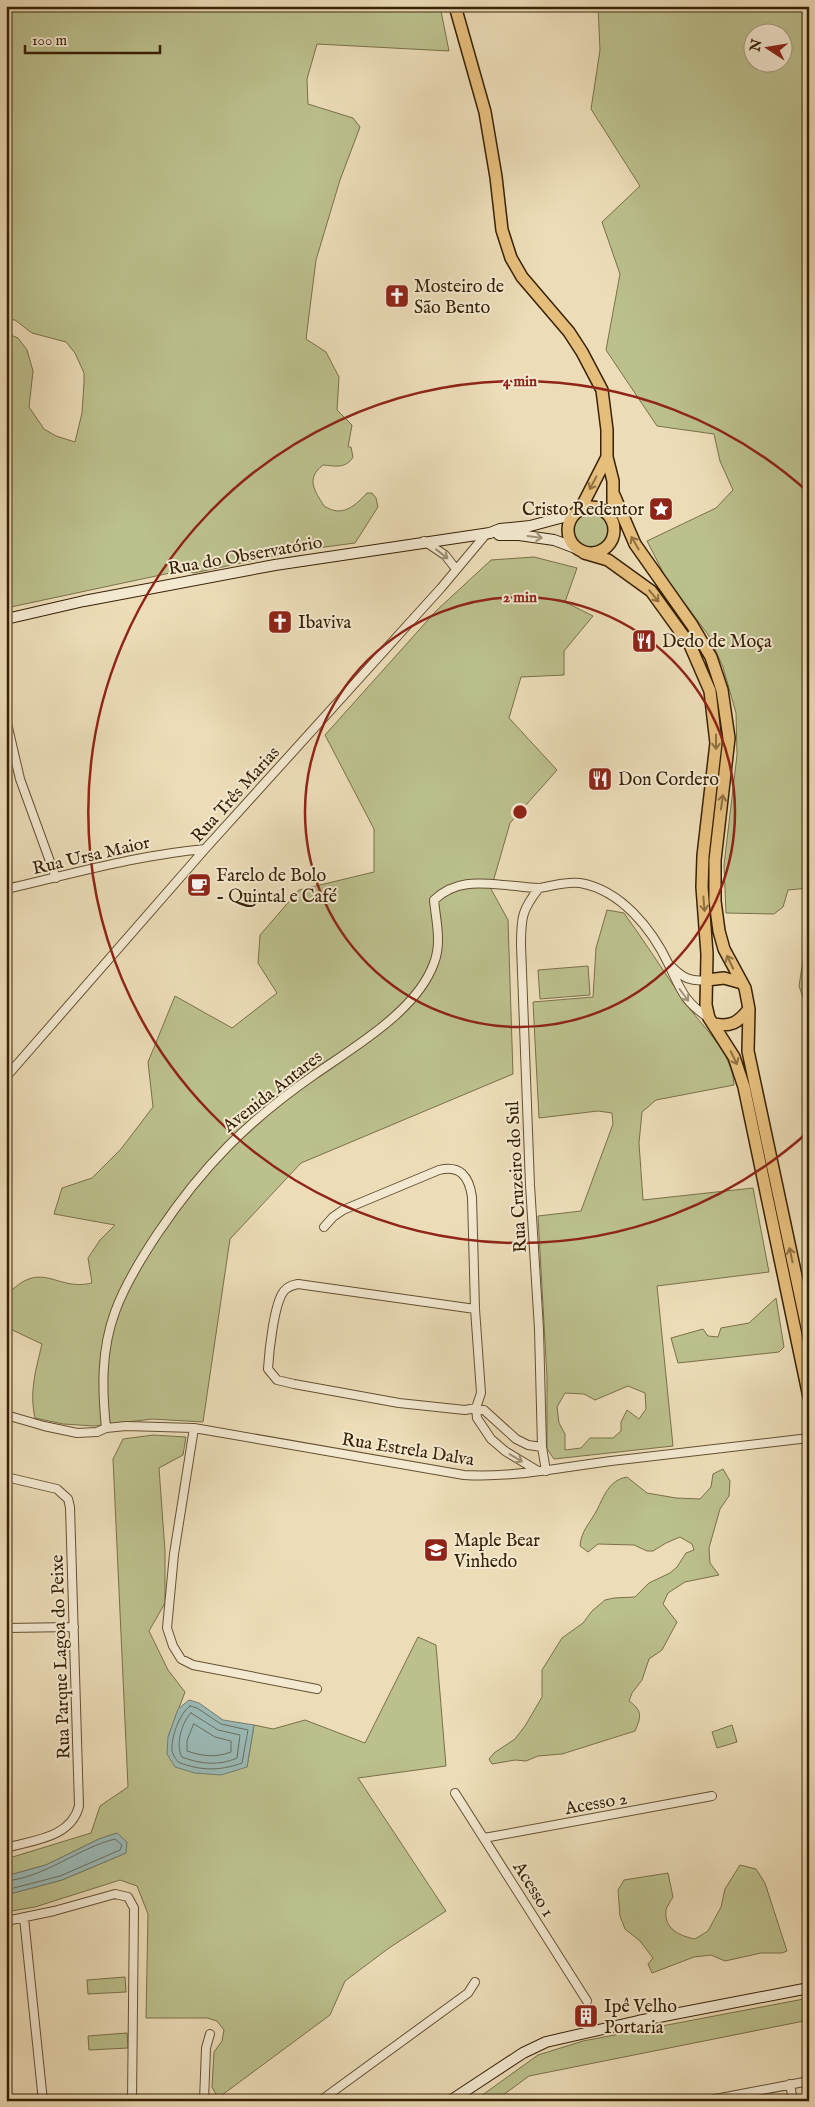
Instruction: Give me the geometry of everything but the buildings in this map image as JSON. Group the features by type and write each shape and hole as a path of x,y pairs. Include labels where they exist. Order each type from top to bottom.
{"main road":[{"path":"455,6 485,112 496,177 502,230 511,258 522,277 569,332 594,372 602,390 607,430 607,457 614,495 616,521 613,539 604,549 598,552 581,551"},
{"path":"607,457 578,512 571,519 568,532 573,545 581,551 608,560 650,591 690,645 710,691 716,743 703,856 702,887 707,947 706,1006 711,1021 734,1057 744,1087 809,1397"},
{"path":"578,512 587,508 600,509 616,521 635,544 692,625 711,657 722,690 729,738 716,852 715,901 719,931 724,950 734,971 742,982 749,1009 748,1051 809,1337"},
{"path":"639,582 652,568"},
{"path":"707,980 724,978 742,982"},
{"path":"711,1021 727,1026 734,1024 749,1009"}],"street":[{"name":"Rua do Observatório","path":"6,619 84,601 275,565 489,533 500,529 530,526 578,512"},
{"name":"Rua do Observatório","path":"489,533 554,540 581,551"},
{"name":"Rua Três Marias","path":"6,1077 205,849 489,533"},
{"path":"424,542 445,555 456,569"},
{"path":"6,719 20,779 56,878"},
{"name":"Rua Ursa Maior","path":"6,889 183,851 205,849"},
{"path":"183,851 197,859"},
{"name":"Avenida Antares","path":"106,1428 102,1385 107,1340 115,1312 142,1256 182,1197 247,1126 294,1089 388,1023 407,1005 434,965 439,948 434,900 444,890 476,882 539,888"},
{"path":"539,888 561,882 579,883 597,887 617,898 633,912 652,935 669,964 677,986 697,1010 711,1021"},
{"name":"Rua Cruzeiro do Sul","path":"539,888 528,903 521,920 530,1185 539,1329 542,1471"},
{"path":"669,964 681,976 687,979 693,981 707,980"},
{"path":"324,1227 332,1217 343,1210 449,1167 457,1170 468,1179 470,1187 475,1310 481,1393 476,1408 477,1418 491,1438 505,1451 542,1471"},
{"path":"475,1310 298,1284 290,1286 282,1293 277,1306 268,1369 277,1380 294,1384 407,1404 484,1410 516,1438 528,1445 542,1447"},
{"name":"Rua Estrela Dalva","path":"6,1415 77,1433 97,1432 106,1428 148,1426 194,1428 464,1475 511,1475 610,1461 809,1438"},
{"path":"194,1428 173,1563 167,1628 172,1646 181,1659 193,1665 317,1689"},
{"name":"Rua Parque Lagoa do Peixe","path":"6,1477 57,1489 64,1493 70,1507 79,1806 74,1821 57,1834 6,1848"},
{"path":"6,1628 74,1627"},
{"name":"Acesso 1","path":"455,1793 587,2001"},
{"name":"Acesso 2","path":"484,1838 712,1796"},
{"path":"6,1921 24,1918 107,1895 115,1894 128,1897 134,1908 132,2101"},
{"path":"24,1918 43,2101"},
{"path":"320,2101 468,1993 475,1982"},
{"path":"450,2101 523,2053 546,2042 638,2021 809,1988"},
{"path":"204,2101 206,2048 210,2034"},
{"path":"705,2101 809,2081"},
{"path":"790,2084 793,2101"},
{"path":"455,2101 465,2092"}],"green space":[{"path":"6,6 440,6 449,51 317,44 307,79 308,104 353,118 360,127 340,180 316,260 306,339 326,352 339,377 337,410 352,425 348,447 351,447 353,457 344,465 323,465 314,475 313,485 315,490 324,506 337,511 353,506 367,493 372,493 376,498 378,507 355,543 302,550 194,573 170,573 6,608 6,333 18,338 27,350 33,371 29,407 44,429 56,436 75,442 82,413 84,373 75,353 66,342 32,333 15,320 6,319"},
{"path":"598,6 809,6 809,888 788,890 783,907 774,914 726,913 724,865 737,755 736,713 723,667 709,636 666,578 647,541 716,508 733,490 720,461 714,434 657,426 606,350 620,274 602,222 640,186 591,109 600,50"},
{"path":"591,513 604,518 609,531 604,544 591,549 578,544 573,531 578,518"},
{"path":"534,557 577,568 565,602 593,616 564,651 564,675 521,677 509,718 557,770 510,823 491,889 508,920 513,1074 301,1163 230,1239 203,1422 152,1419 94,1426 63,1424 35,1418 33,1390 42,1344 6,1327 6,1296 29,1279 39,1277 79,1285 92,1283 88,1258 100,1240 115,1225 54,1214 62,1188 92,1178 121,1149 153,1107 148,1062 175,996 232,1028 277,993 258,963 260,935 299,890 374,872 374,829 325,735 436,611 491,560"},
{"path":"607,910 624,913 684,1001 722,1050 732,1073 734,1085 656,1100 642,1112 639,1143 643,1200 753,1188 769,1272 657,1286 673,1446 554,1459 547,1449 547,1377 538,1216 581,1211 613,1124 612,1113 598,1111 539,1118 533,1002 593,997 596,948","holes":["628,1386 645,1393 646,1409 639,1419 627,1410 621,1422 621,1431 613,1438 590,1438 581,1448 565,1450 565,1434 559,1423 557,1407 565,1393 584,1394 595,1400"]},
{"path":"809,922 809,1015 799,986"},
{"path":"588,966 590,995 540,999 538,970"},
{"path":"776,1298 784,1347 779,1352 678,1363 671,1338 703,1329 708,1336 718,1337 721,1328 749,1323"},
{"path":"153,1435 186,1437 183,1455 159,1468 165,1551 165,1603 149,1631 168,1670 185,1692 168,1737 247,1767 254,1725 273,1729 305,1720 365,1743 418,1637 436,1645 446,1766 358,1778 446,1911 389,1948 345,1981 330,2015 218,2098 212,2087 214,2052 222,2041 224,2030 217,2021 207,2018 146,2018 148,1914 137,1886 120,1880 35,1907 6,1912 6,1895 62,1880 126,1853 117,1833 99,1839 46,1865 6,1876 6,1859 91,1833 100,1806 128,1787 113,1459 123,1439"},
{"path":"723,1469 730,1481 729,1496 720,1509 709,1548 710,1563 719,1575 685,1582 668,1593 663,1604 677,1622 662,1650 649,1659 642,1680 632,1693 629,1701 637,1708 640,1714 635,1731 562,1754 538,1756 526,1761 515,1760 492,1764 489,1759 494,1753 515,1739 542,1697 542,1670 562,1638 583,1623 592,1611 605,1600 635,1597 649,1583 670,1573 677,1567 686,1553 694,1550 692,1544 680,1537 653,1551 647,1551 634,1545 598,1544 588,1552 580,1546 586,1527 611,1485 627,1477 647,1493 676,1498 700,1499 711,1487 713,1474"},
{"path":"732,1725 737,1742 717,1748 712,1732"},
{"path":"740,1865 756,1869 765,1883 787,1951 782,1953 761,1953 725,1961 711,1955 694,1957 652,1973 648,1964 653,1958 640,1941 625,1929 620,1916 618,1890 624,1880 668,1873 673,1897 666,1909 668,1923 679,1934 695,1939 708,1931 721,1907 725,1889"},
{"path":"125,1977 126,1992 88,1994 87,1980"},
{"path":"809,1998 809,2020 529,2076 495,2101 474,2101 538,2055 583,2041"},
{"path":"127,2033 128,2048 89,2050 88,2036"}],"water":[{"path":"189,1700 199,1703 223,1720 254,1725 247,1767 221,1775 195,1773 175,1767 167,1754 168,1737 178,1709"},
{"path":"117,1833 127,1842 126,1853 62,1880 6,1895 6,1876 46,1865 99,1839"}],"place":[{"name":"Mosteiro de São Bento","path":"397,296"},
{"name":"Cristo Redentor","path":"661,509"},
{"name":"Ibaviva","path":"280,622"},
{"name":"Dedo de Moça","path":"644,641"},
{"name":"Don Cordero","path":"600,779"},
{"name":"Farelo de Bolo - Quintal e Café","path":"199,885"},
{"name":"Maple Bear Vinhedo","path":"436,1550"},
{"name":"Ipê Velho Portaria","path":"586,2016"}]}
